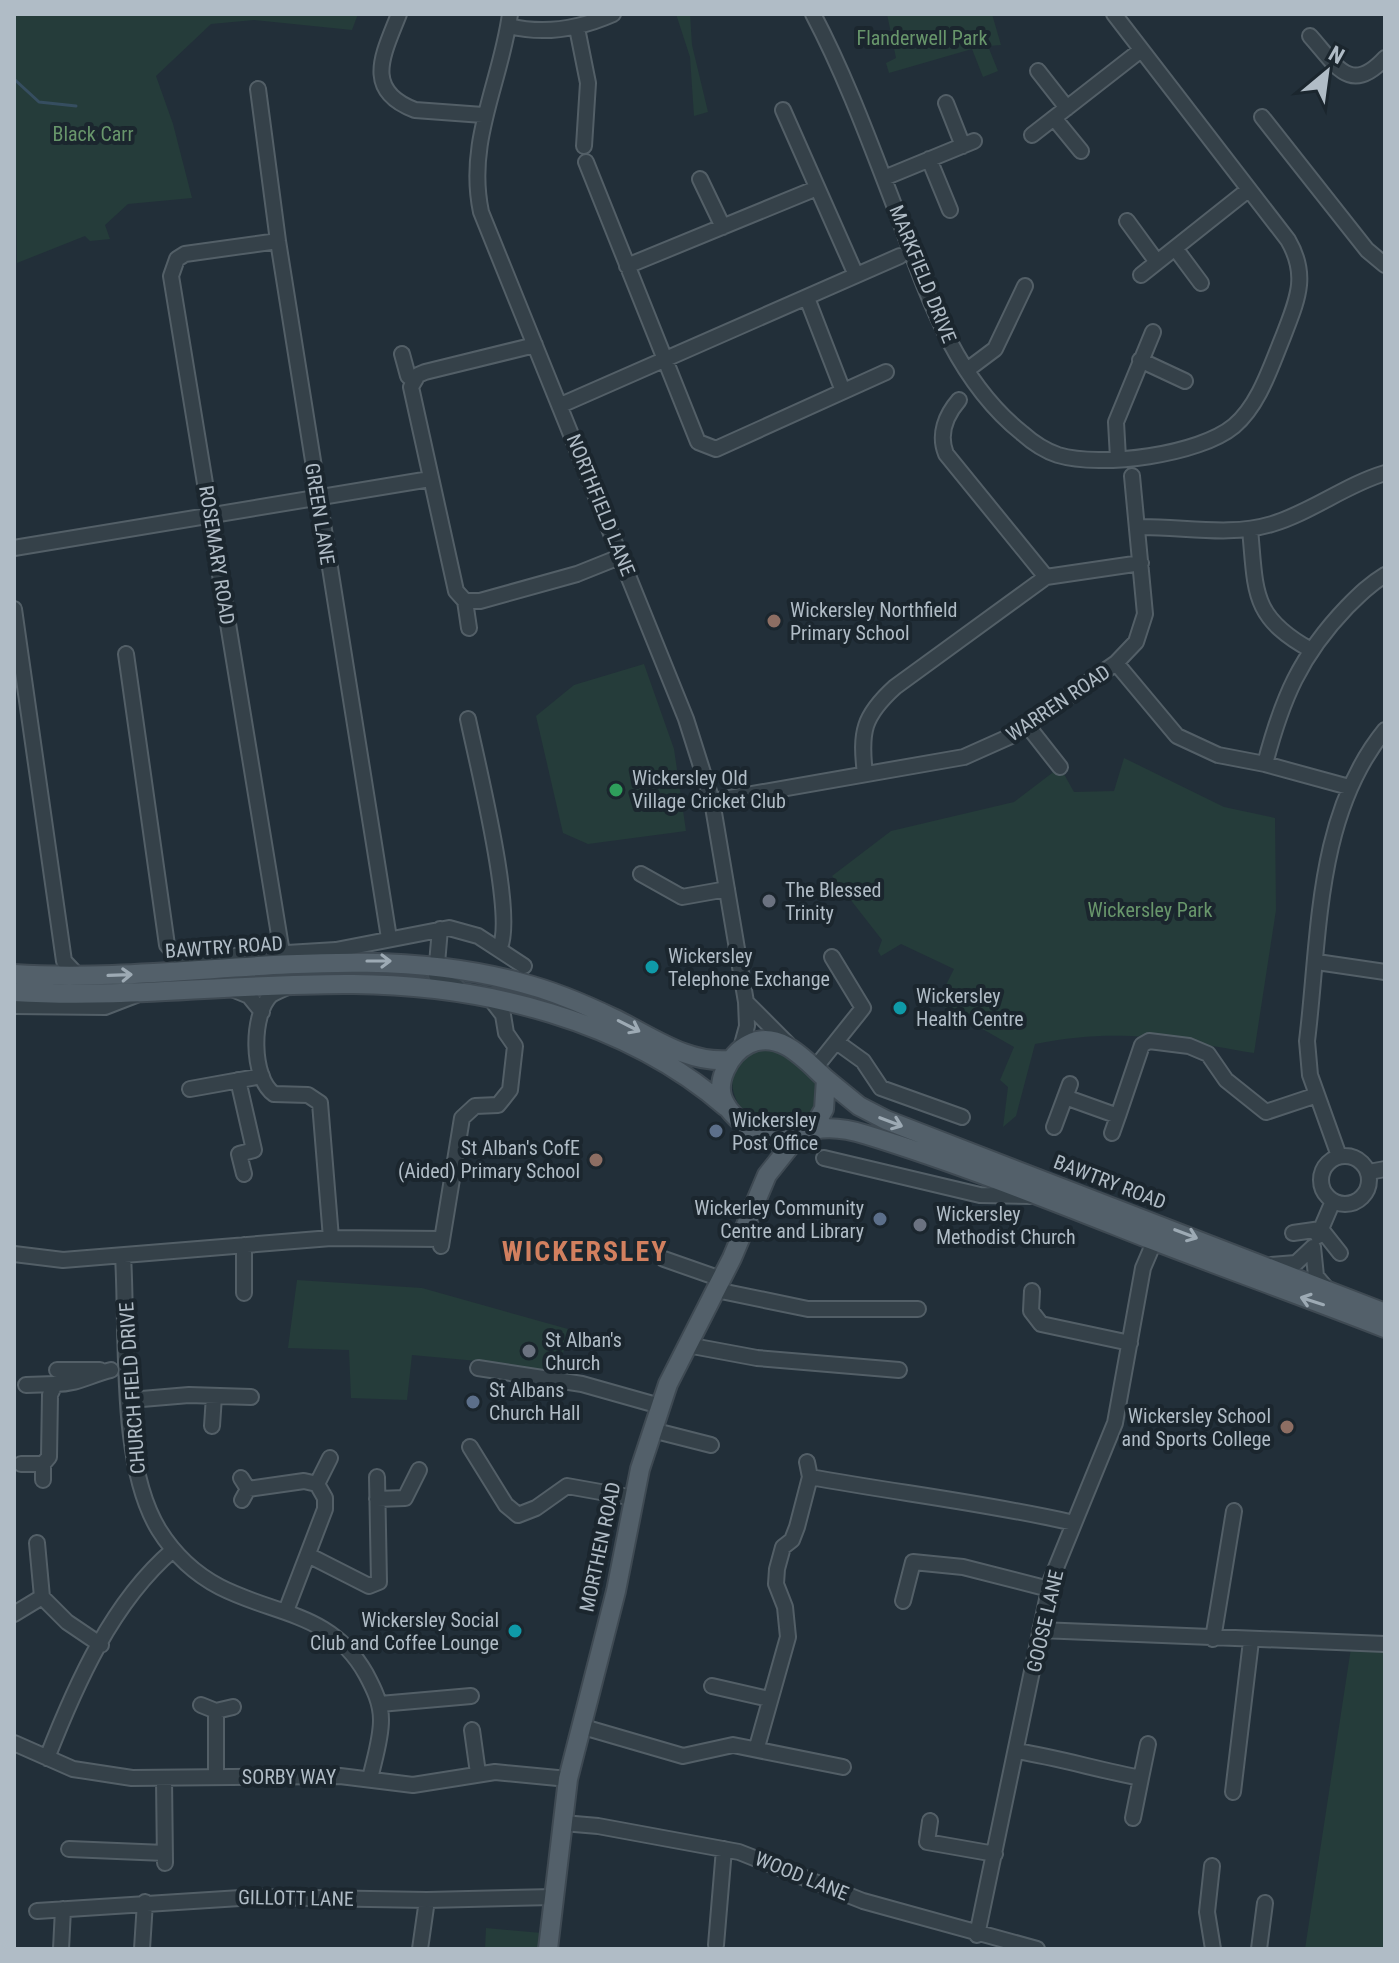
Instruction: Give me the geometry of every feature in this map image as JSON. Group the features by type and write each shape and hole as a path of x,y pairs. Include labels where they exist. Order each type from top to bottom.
{"main road":[{"name":"BAWTRY ROAD","path":"14,974 79,977 350,961 436,966 521,982 561,996 695,1059 736,1054"},
{"name":"BAWTRY ROAD","path":"14,992 140,993 358,984 487,997 538,1010 633,1046 692,1079 726,1107"},
{"path":"761,1040 791,1048 820,1074 824,1109 812,1130 795,1140 772,1140 756,1133 726,1107 722,1082 736,1054 761,1040"},
{"name":"BAWTRY ROAD","path":"820,1074 859,1106 886,1120 1137,1225 1157,1242 1385,1328"},
{"name":"BAWTRY ROAD","path":"812,1130 854,1131 1041,1196 1267,1265 1385,1313"},
{"path":"756,1133 766,1160 767,1175"},
{"name":"MORTHEN ROAD","path":"548,1949 568,1779 616,1591 634,1498 652,1430 687,1345 718,1285 767,1175 795,1140"}],"street":[{"path":"399,14 380,67 385,87 415,110 483,115"},
{"path":"509,20 542,31 577,28 613,14"},
{"name":"MARKFIELD DRIVE","path":"813,14 832,50 945,335 1003,417 1049,451 1076,459 1118,458 1193,448 1234,426 1256,396 1300,295 1302,280 1288,240 1114,14"},
{"name":"NORTHFIELD LANE","path":"509,20 483,115 476,166 481,212 676,690 712,801 746,1002 747,1026 736,1054"},
{"path":"577,28 588,83 584,146"},
{"path":"1310,36 1344,74 1362,77 1385,58"},
{"path":"1032,135 1141,50"},
{"path":"1038,71 1067,108"},
{"name":"GREEN LANE","path":"258,89 278,241 389,938"},
{"path":"884,178 969,143 946,103"},
{"path":"783,110 856,275"},
{"path":"1262,117 1367,250 1385,265"},
{"path":"1054,118 1081,151"},
{"path":"929,159 950,210"},
{"path":"586,162 694,436 705,448 716,449 886,372"},
{"path":"700,179 723,227"},
{"path":"627,266 817,188"},
{"path":"1141,275 1248,190"},
{"path":"1127,221 1157,262"},
{"name":"ROSEMARY ROAD","path":"278,241 193,252 177,259 171,276 282,953"},
{"path":"1175,248 1201,283"},
{"path":"561,405 900,256"},
{"path":"967,370 995,349 1025,286"},
{"path":"807,298 843,391"},
{"path":"1118,458 1116,422 1153,332"},
{"path":"469,628 465,601 456,591 430,479 411,393 413,380 425,372 535,345"},
{"path":"402,354 408,376 413,380"},
{"path":"1140,360 1185,381"},
{"path":"959,400 950,410 942,433 946,454 1046,577"},
{"path":"1137,527 1250,529 1275,524 1335,493 1385,473"},
{"name":"WARREN ROAD","path":"712,801 964,757 998,743 1116,663 1128,653 1143,625 1146,605 1132,476"},
{"path":"14,548 430,479"},
{"path":"1250,529 1261,608 1277,629 1311,650"},
{"path":"465,601 480,601 577,574 622,556"},
{"path":"865,774 862,739 876,704 1046,577 1141,563"},
{"path":"1265,764 1280,707 1311,650 1367,586 1385,575"},
{"path":"14,609 63,953 66,966 79,977"},
{"name":"BAWTRY ROAD","path":"126,654 167,945 178,957 336,950 440,929 470,933 524,966"},
{"path":"1116,663 1177,736 1218,755 1265,764 1349,787"},
{"path":"468,719 498,868 504,936 499,949"},
{"path":"1027,725 1060,767"},
{"path":"1339,1156 1310,1075 1307,1041 1332,835 1349,787 1363,760 1385,730"},
{"path":"641,874 682,897 727,889"},
{"path":"436,966 441,946 440,929"},
{"path":"441,946 456,969"},
{"path":"39,976 52,970 63,953"},
{"path":"820,1074 863,1008 832,957"},
{"path":"1317,962 1385,972"},
{"name":"BAWTRY ROAD","path":"436,966 436,975 441,982 487,997"},
{"path":"290,986 270,997 254,1034 262,1076 274,1094 308,1095 320,1103 331,1238"},
{"path":"230,988 249,996 262,1012"},
{"name":"BAWTRY ROAD","path":"14,1006 105,1007 140,993"},
{"path":"14,1254 63,1260 331,1238 442,1243 462,1118 475,1106 498,1105 510,1090 515,1046 506,1033 506,1022 487,997"},
{"path":"746,1002 791,1048"},
{"path":"506,1022 518,1014 538,1010"},
{"path":"1112,1133 1142,1045 1149,1041 1200,1049 1214,1061 1226,1080 1266,1112 1274,1112 1317,1095"},
{"path":"838,1043 863,1061 881,1088 962,1117"},
{"path":"190,1089 262,1076"},
{"path":"238,1080 254,1150 239,1154 244,1174"},
{"path":"1054,1127 1068,1090 1118,1116"},
{"path":"1339,1156 1356,1158 1369,1172 1370,1181 1364,1197 1348,1205 1333,1201 1325,1194 1321,1174 1326,1165 1339,1156"},
{"name":"BAWTRY ROAD","path":"824,1158 980,1195 1041,1196"},
{"path":"944,1185 951,1164"},
{"path":"1369,1172 1385,1169"},
{"path":"1267,1265 1296,1263 1313,1247 1333,1201"},
{"name":"GOOSE LANE","path":"977,1935 1049,1589 1115,1423 1143,1268 1137,1225"},
{"path":"1289,1237 1321,1229"},
{"path":"1321,1229 1340,1259"},
{"name":"GOOSE LANE","path":"1143,1268 1157,1242"},
{"path":"244,1245 244,1293"},
{"path":"1313,1247 1316,1276 1328,1290"},
{"name":"CHURCH FIELD DRIVE","path":"123,1256 130,1400 139,1487 147,1509 173,1550 217,1586 317,1624 340,1639 362,1668 380,1704 380,1734 370,1779"},
{"path":"664,1259 718,1285 808,1309 918,1309"},
{"path":"1032,1291 1031,1311 1041,1324 1130,1343"},
{"path":"687,1345 757,1358 899,1370"},
{"path":"478,1368 582,1384 660,1406"},
{"path":"26,1385 56,1377 111,1370 128,1371"},
{"path":"43,1480 43,1464 49,1457 50,1395 56,1377"},
{"path":"212,1426 214,1396"},
{"path":"130,1400 251,1397"},
{"path":"652,1430 711,1445"},
{"path":"470,1447 506,1505 518,1515 536,1508 567,1486 634,1498"},
{"path":"317,1484 330,1458"},
{"path":"21,1464 43,1464"},
{"path":"757,1747 788,1637 785,1607 776,1584 779,1557 797,1527 808,1469 914,1497 962,1501 1074,1523"},
{"path":"377,1499 405,1498 419,1470"},
{"path":"308,1555 369,1586 375,1584 380,1578 377,1477"},
{"path":"244,1489 304,1481 317,1484 325,1498 325,1509 286,1611"},
{"path":"1213,1639 1234,1511"},
{"path":"37,1543 42,1597 67,1622 101,1645"},
{"path":"47,1758 78,1682 135,1586 173,1550"},
{"path":"903,1601 913,1562 963,1567 1049,1589"},
{"path":"14,1614 42,1597"},
{"path":"1040,1630 1251,1641 1385,1644"},
{"path":"1233,1792 1251,1641"},
{"path":"712,1686 769,1699"},
{"path":"380,1704 471,1696"},
{"path":"201,1705 216,1711 233,1707"},
{"path":"216,1711 216,1777"},
{"path":"580,1726 683,1756 733,1745 757,1747 843,1767"},
{"path":"472,1730 478,1773"},
{"name":"SORBY WAY","path":"14,1743 47,1758 99,1775 164,1779 370,1779 430,1785 478,1773 568,1779"},
{"path":"1133,1818 1148,1744"},
{"path":"1016,1751 1083,1763 1096,1769 1141,1778"},
{"path":"69,1849 165,1858 164,1779"},
{"path":"930,1821 927,1842 995,1854"},
{"name":"WOOD LANE","path":"563,1823 598,1826 724,1849 757,1858 863,1901 977,1935 1037,1949"},
{"path":"716,1945 724,1849"},
{"path":"1212,1866 1207,1912 1213,1949"},
{"name":"GILLOTT LANE","path":"37,1911 257,1897 427,1900 554,1897"},
{"path":"420,1949 427,1900"},
{"path":"142,1949 145,1902"},
{"path":"1259,1949 1265,1903"},
{"path":"61,1949 63,1909"}],"green space":[{"name":"Black Carr","path":"14,14 358,14 352,30 254,20 211,24 156,76 173,124 192,198 128,204 105,225 110,239 90,241 85,236 17,263"},
{"path":"676,14 690,14 692,45 708,112 694,116 690,57"},
{"name":"Flanderwell Park","path":"887,14 992,14 1001,45 988,46 998,71 983,77 972,49 889,73 886,63 896,58"},
{"name":"Wickersley Old Village Cricket Club","path":"644,664 674,749 686,831 588,844 563,833 536,716 574,685"},
{"name":"Wickersley Park","path":"1124,758 1224,807 1275,818 1276,910 1254,1053 1145,1037 1093,1036 1035,1044 1016,1116 1003,1127 1008,1087 1000,1080 1014,1047 937,1003 954,969 901,944 881,956 878,951 882,940 832,876 891,831 1014,802 1060,767 1074,792 1114,791"},
{"path":"331,967 430,970 437,981 337,976 158,986 158,978"},
{"path":"765,1048 798,1064 814,1081 818,1092 814,1116 795,1133 767,1131 744,1111 733,1090 735,1069 751,1053"},
{"path":"297,1280 422,1288 568,1329 559,1374 412,1355 407,1400 351,1398 349,1350 288,1348"},
{"path":"1351,1648 1385,1650 1385,1949 1305,1949"},
{"path":"486,1928 542,1933 540,1949 485,1949"}],"waterway":[{"path":"14,79 39,102 76,106"}],"place":[{"name":"Wickersley Northfield Primary School","path":"774,621"},
{"name":"Wickersley Old Village Cricket Club","path":"616,790"},
{"name":"The Blessed Trinity","path":"769,901"},
{"name":"Wickersley Telephone Exchange","path":"652,967"},
{"name":"Wickersley Health Centre","path":"900,1008"},
{"name":"Wickersley Post Office","path":"716,1131"},
{"name":"St Alban's CofE (Aided) Primary School","path":"596,1160"},
{"name":"Wickerley Community Centre and Library","path":"880,1219"},
{"name":"Wickersley Methodist Church","path":"920,1225"},
{"name":"St Alban's Church","path":"529,1351"},
{"name":"St Albans Church Hall","path":"473,1402"},
{"name":"Wickersley School and Sports College","path":"1287,1427"},
{"name":"Wickersley Social Club and Coffee Lounge","path":"515,1631"}],"district":[{"name":"WICKERSLEY","path":"585,1251"}]}
